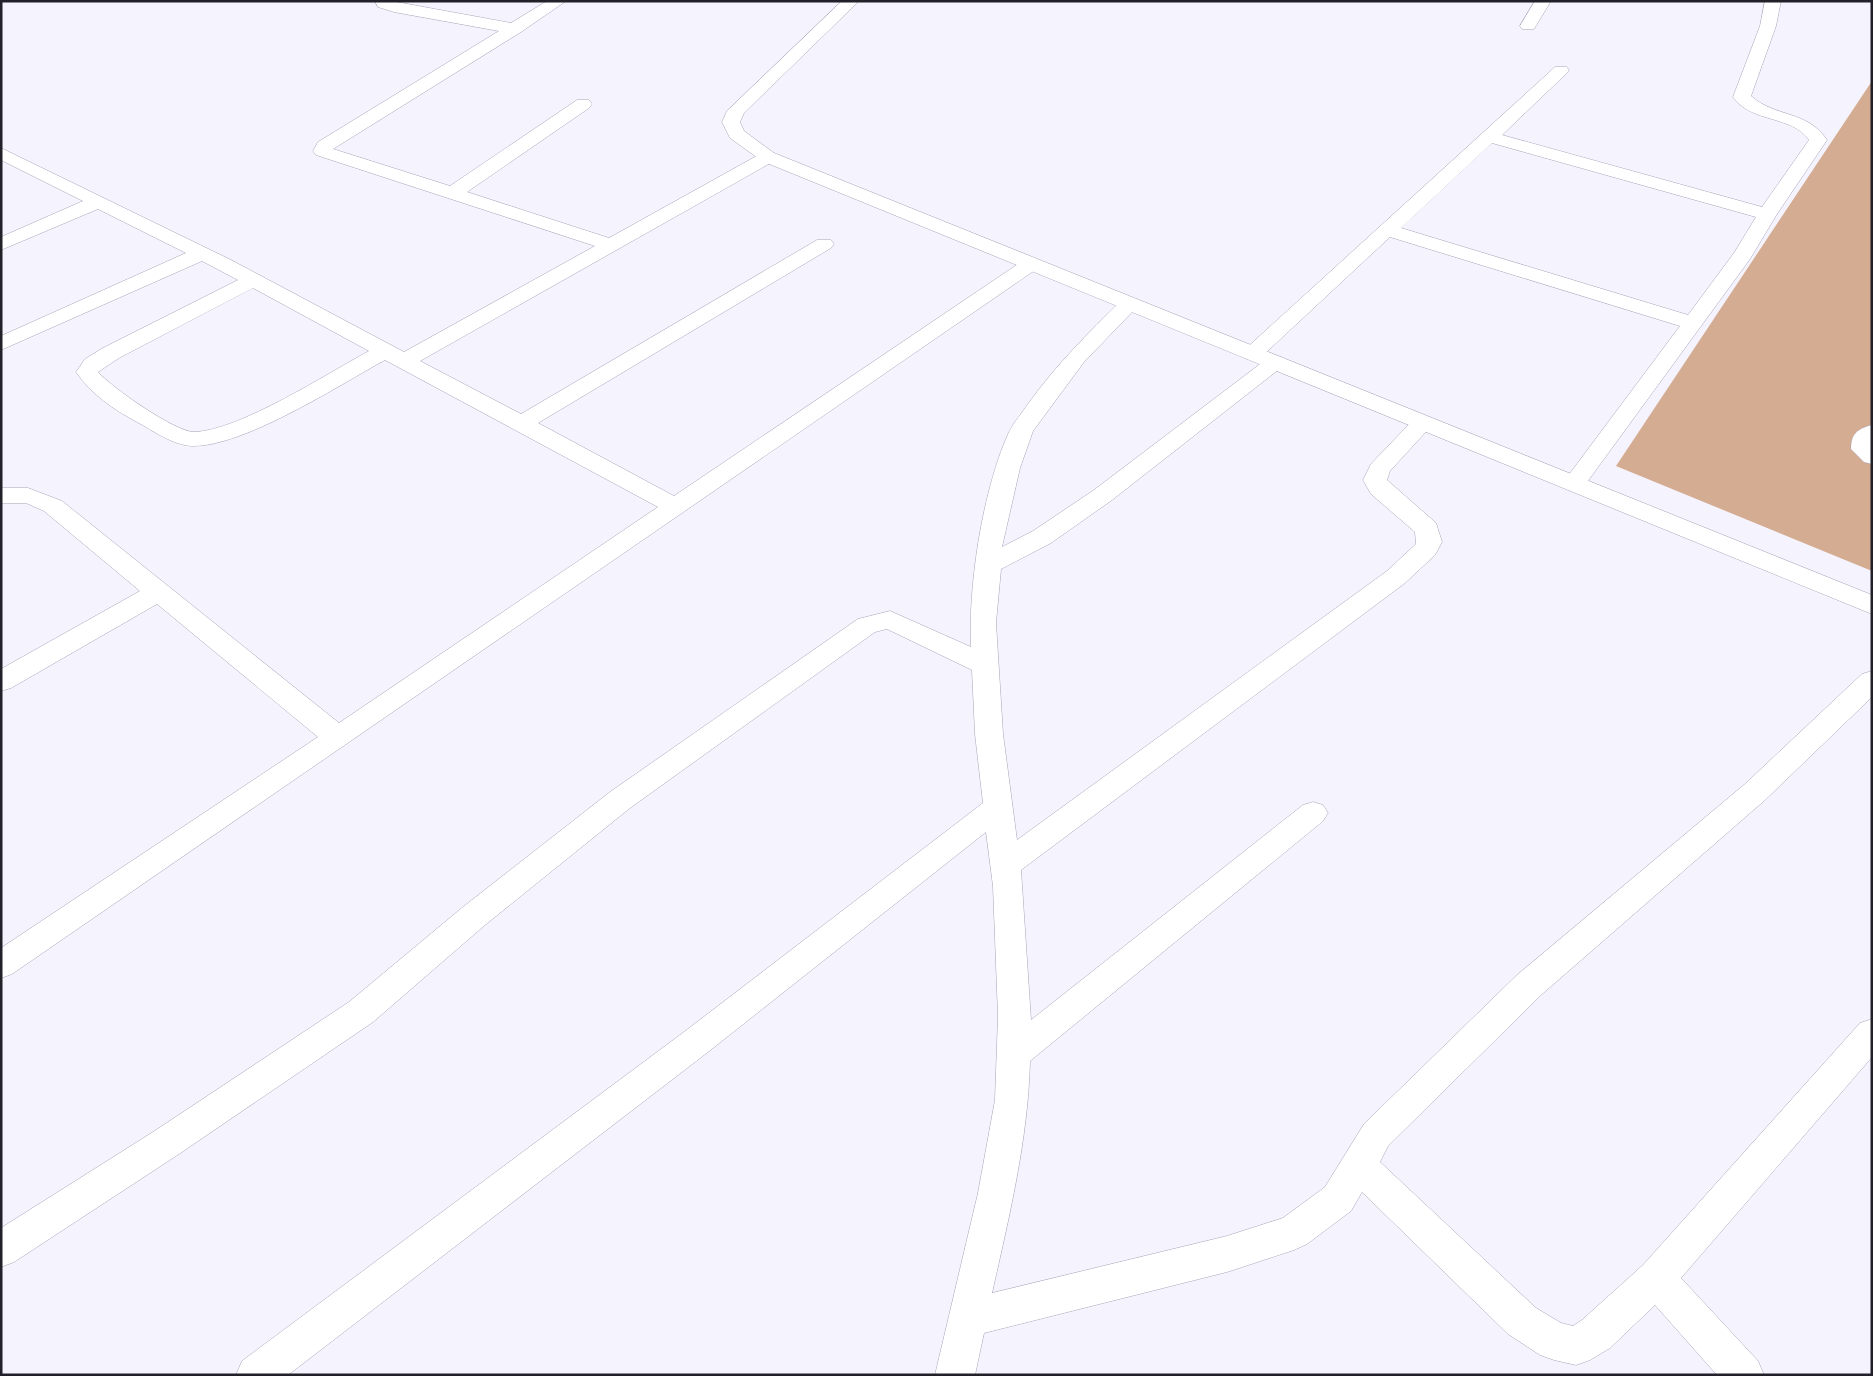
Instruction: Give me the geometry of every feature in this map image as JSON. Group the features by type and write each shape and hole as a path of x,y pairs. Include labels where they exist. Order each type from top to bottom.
{"street":[{"path":"383,1 384,4 394,8 515,29"},
{"path":"558,1 324,146 322,151 612,245"},
{"path":"851,1 736,111 731,122 736,134 768,157 1872,605"},
{"path":"1574,484 1743,255 1767,214 1818,140 1815,133 1802,125 1756,108 1742,97 1768,26 1774,1"},
{"path":"1528,26 1541,2"},
{"path":"1252,353 1561,72"},
{"path":"453,193 583,104"},
{"path":"1490,137 1767,214"},
{"path":"1,153 202,253 676,507"},
{"path":"253,280 110,353 93,364 88,372 96,384 130,410 190,439 210,439 246,425 395,356 612,245 768,157"},
{"path":"1,244 98,202"},
{"path":"1387,230 1693,323"},
{"path":"520,424 824,244"},
{"path":"1,344 202,253"},
{"path":"1,964 338,738 1031,264"},
{"path":"955,1375 996,1193 1012,1100 1015,1016 1006,865 989,734 983,623 990,544 1008,468 1021,431 1050,389 1076,357 1129,304"},
{"path":"988,564 1042,537 1103,495 1276,363"},
{"path":"1006,865 1396,577 1426,549 1430,542 1427,529 1380,489 1375,480 1379,469 1424,423"},
{"path":"1872,432 1863,438 1863,449 1872,457"},
{"path":"1,496 15,494 34,496 53,506 338,738"},
{"path":"1,680 158,592"},
{"path":"1,1249 166,1143 361,1012 474,916 620,800 867,625 890,620 986,665"},
{"path":"969,1318 1227,1254 1294,1232 1338,1199 1376,1134 1529,985 1755,792 1872,681"},
{"path":"256,1375 696,1042 998,807"},
{"path":"1013,1055 1313,813"},
{"path":"1359,1166 1522,1322 1554,1341 1576,1346 1596,1334 1656,1278 1872,1033"},
{"path":"1656,1278 1744,1375"}],"shaded area":[{"path":"1872,81 1872,571 1616,466"}]}
